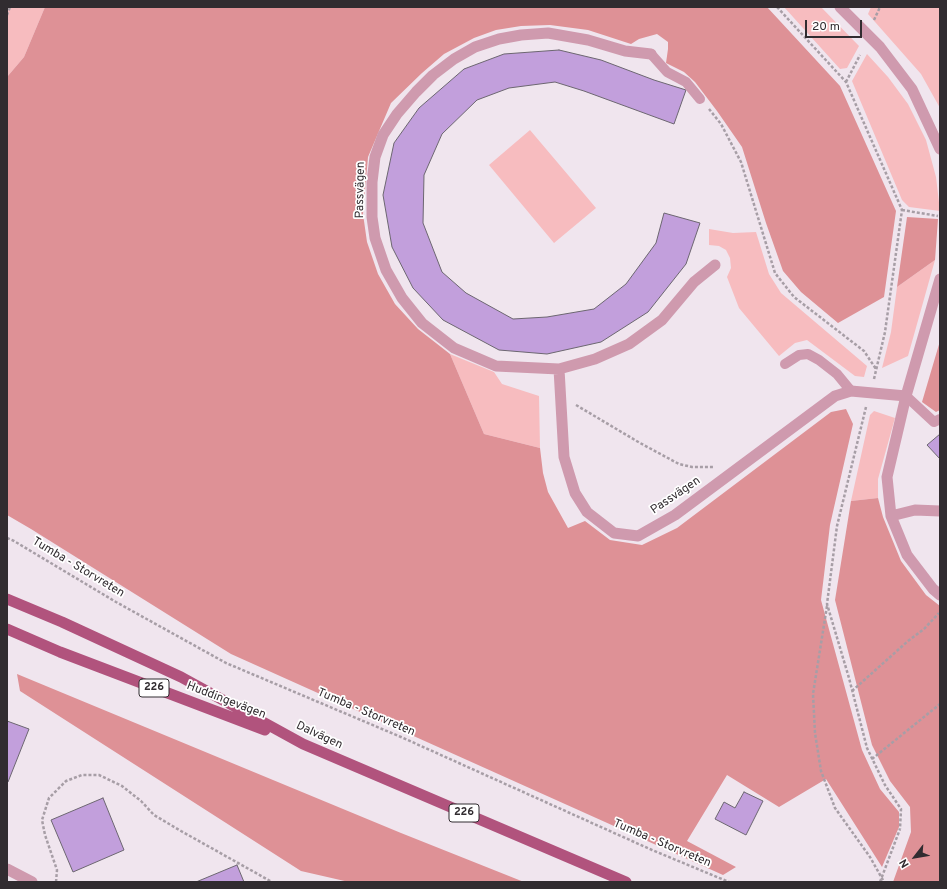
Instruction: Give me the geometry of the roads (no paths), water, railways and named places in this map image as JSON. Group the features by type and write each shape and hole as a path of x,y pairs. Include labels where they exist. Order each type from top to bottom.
{"main road":[{"path":"7,594 62,622"},
{"name":"Dalvägen","path":"7,599 62,622 181,677 303,744 626,882"},
{"name":"Huddingevägen","path":"7,629 60,652 303,744"}],"street":[{"path":"840,7 880,47 912,89 940,149"},
{"name":"Passvägen","path":"651,54 625,51 588,40 548,32 506,38 475,47 454,59 433,75 416,92 397,114 383,136 375,157 372,182 372,217 375,238 386,270 402,298 422,322 454,348 496,366 559,369 594,359 630,344 662,320 694,282 715,265"},
{"path":"940,279 906,396 886,477 891,516 907,555 933,589 940,595"},
{"name":"Passvägen","path":"559,369 564,457 575,493 587,512 614,532 638,536 675,515 835,396 851,391 906,396"},
{"path":"891,516 915,510 940,511"},
{"path":"7,869 32,882"}],"lane":[{"path":"651,54 667,72 686,82 700,99"},
{"path":"785,364 799,355 808,354 838,374 851,391"},
{"path":"906,396 934,422 940,419"}]}
